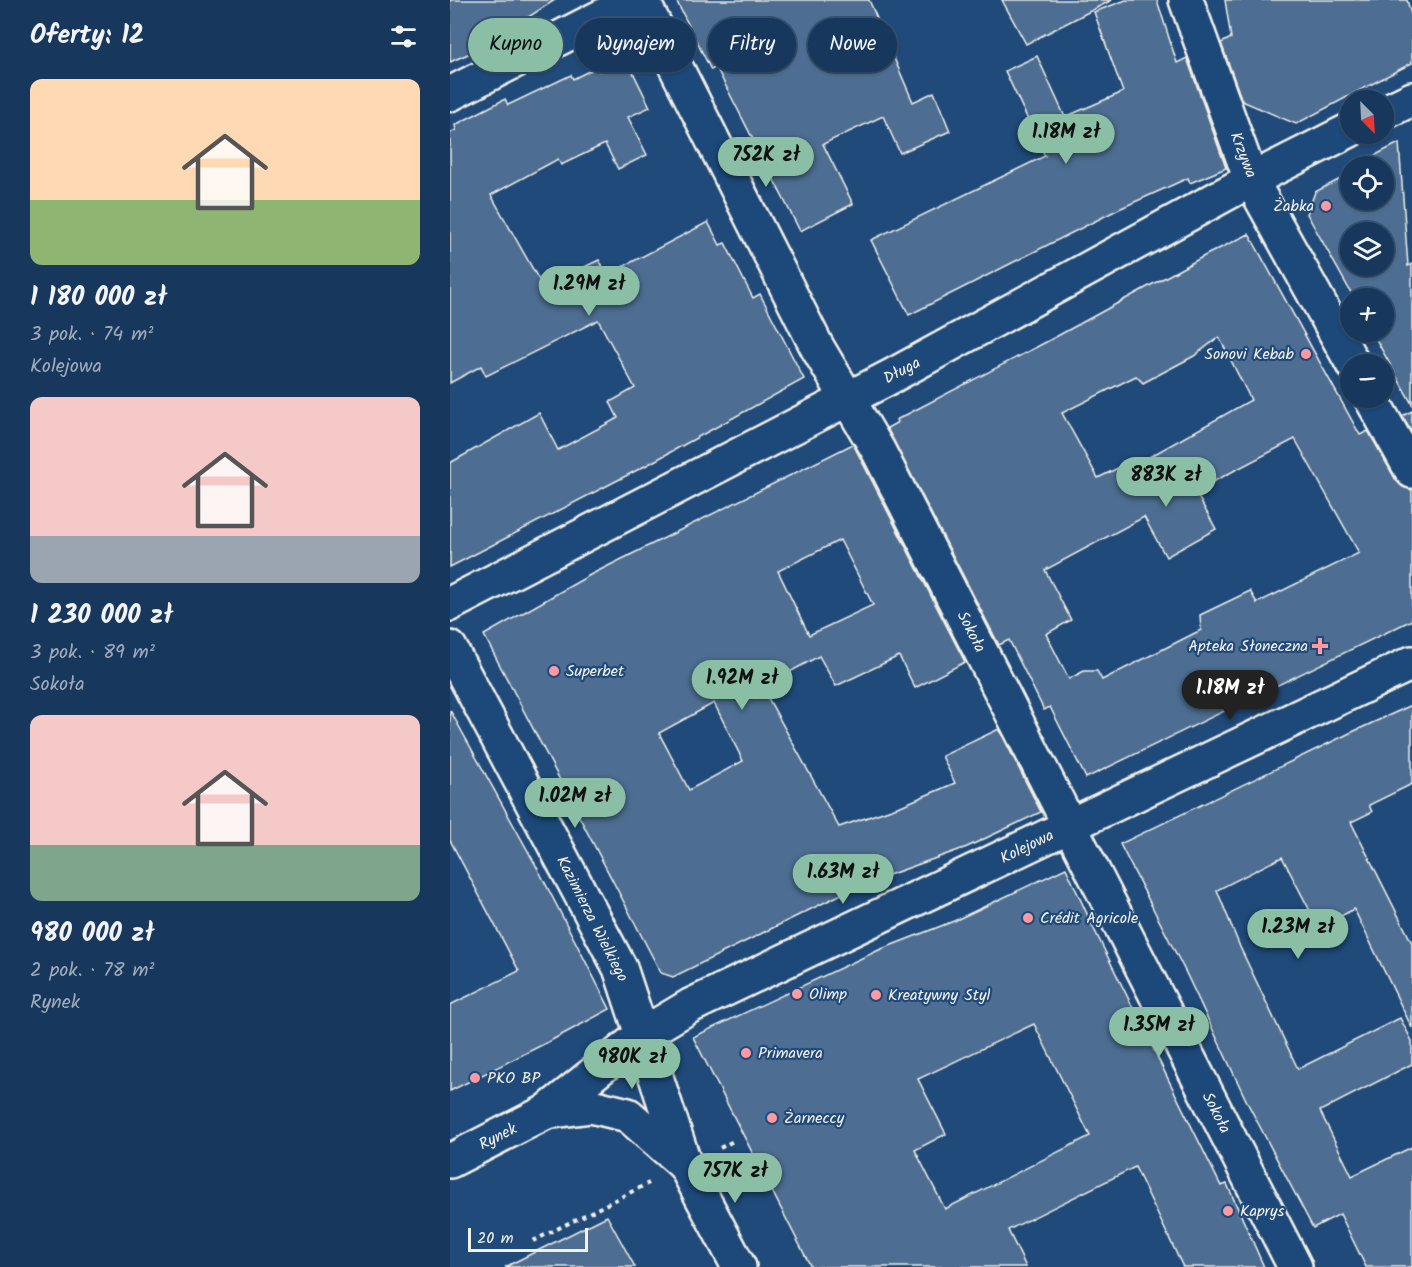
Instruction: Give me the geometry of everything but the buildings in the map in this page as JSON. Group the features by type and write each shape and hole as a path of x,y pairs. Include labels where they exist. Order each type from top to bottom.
{"street":[{"path":"450,94 634,0"},
{"name":"Sokoła","path":"642,0 817,346 878,450 1295,1267"},
{"name":"Krzywa","path":"1186,0 1251,180 1347,354"},
{"path":"1394,108 1412,99"},
{"name":"Długa","path":"450,604 848,399 1251,180 1340,135"},
{"path":"1377,408 1412,471"},
{"name":"Kazimierza Wielkiego","path":"450,648 620,968 644,1034"},
{"name":"Kolejowa","path":"644,1034 690,1006 1412,663"},
{"name":"Rynek","path":"450,1161 546,1112 644,1034 686,1165 739,1267"},
{"name":"Rynek","path":"546,1112 591,1106 628,1115 686,1165"}],"path":[{"path":"715,1150 735,1140"},
{"path":"533,1241 655,1180"}],"place":[{"name":"Żabka","path":"1326,206"},
{"name":"Sonovi Kebab","path":"1306,354"},
{"name":"Apteka Słoneczna","path":"1320,646"},
{"name":"Superbet","path":"554,671"},
{"name":"Crédit Agricole","path":"1028,918"},
{"name":"Olimp","path":"797,994"},
{"name":"Kreatywny Styl","path":"876,995"},
{"name":"Primavera","path":"746,1053"},
{"name":"PKO BP","path":"475,1078"},
{"name":"Żarneccy","path":"772,1118"},
{"name":"Kaprys","path":"1228,1211"}]}
